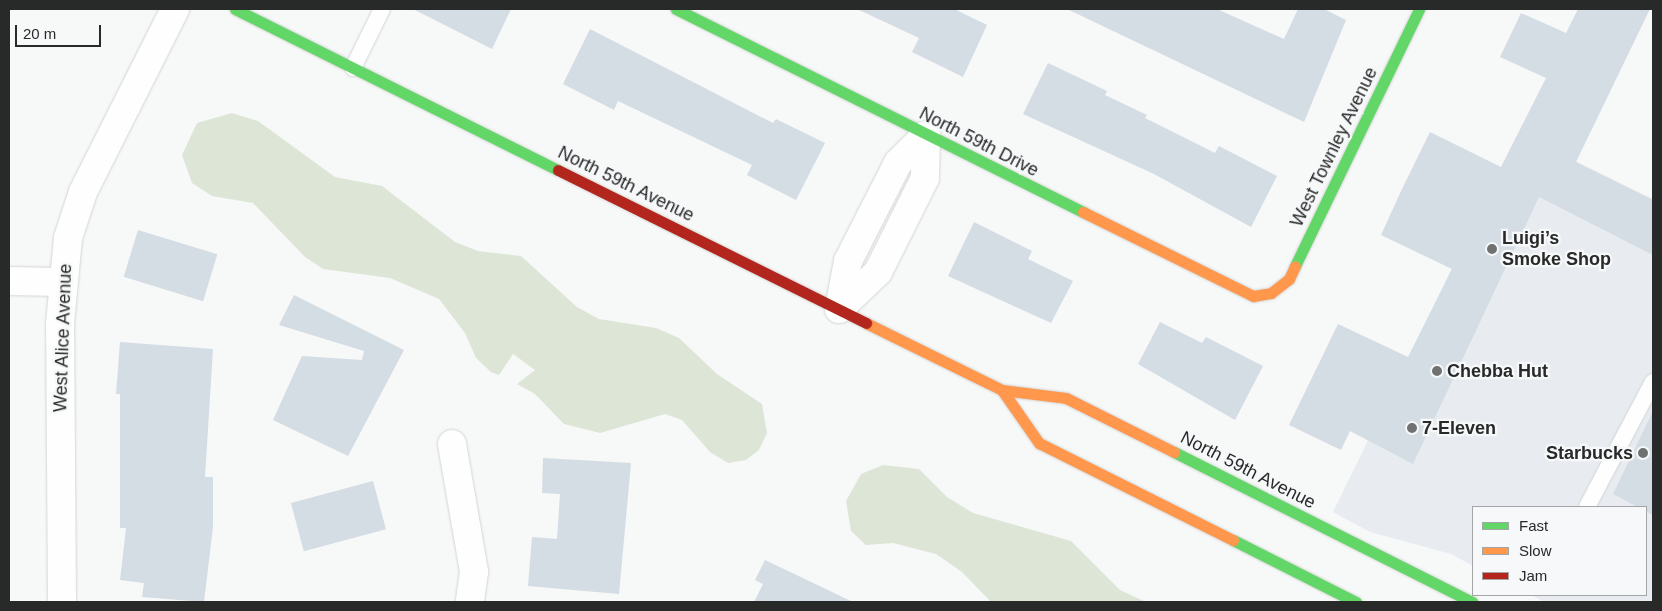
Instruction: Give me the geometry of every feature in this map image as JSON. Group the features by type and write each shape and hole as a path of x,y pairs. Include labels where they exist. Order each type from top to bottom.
{"main road":[{"name":"North 59th Avenue","path":"235,9 1002,390 1066,398 1472,602"},
{"name":"North 59th Drive","path":"676,9 1235,290 1253,296 1271,293"},
{"name":"West Townley Avenue","path":"1271,293 1288,280 1302,254 1419,9"},
{"name":"North 59th Avenue","path":"1002,390 1039,443 1356,602"}],"street":[{"name":"West Alice Avenue","path":"62,602 61,282 68,238 83,192 175,9"},
{"path":"839,309 878,272 925,178 926,135"},
{"path":"9,281 61,282"},
{"path":"452,444 474,572 470,602"}],"lane":[{"path":"353,68 382,9"},
{"path":"1589,506 1653,382"}],"shaded area":[{"path":"1518,133 1653,199 1653,602 1545,602 1532,596 1647,596 1647,506 1472,506 1472,565 1451,554 1370,532 1333,512"}],"green space":[{"path":"232,113 258,121 335,177 382,186 455,242 478,251 521,256 577,307 599,319 656,328 679,338 717,374 762,404 767,433 759,450 746,460 728,463 710,452 682,420 665,414 600,433 564,424 535,394 517,384 535,370 513,354 499,375 491,372 476,358 465,333 439,299 390,278 323,269 305,257 253,203 212,196 192,183 182,155 197,123"},
{"path":"883,465 919,469 947,497 973,513 1071,541 1120,590 1146,602 991,602 962,572 936,554 893,543 866,545 851,531 846,501 861,474"}],"building":[{"path":"413,9 511,9 492,49"},
{"path":"857,9 954,9 987,25 963,77 912,52 919,38"},
{"path":"1067,9 1217,9 1284,39 1298,9 1324,9 1346,20 1304,122"},
{"path":"1578,9 1650,9 1576,162 1653,200 1653,255 1539,197 1413,464 1350,431 1341,450 1289,425 1338,324 1408,357 1452,269 1381,235 1402,189 1430,132 1501,167 1546,78 1500,57 1521,13 1566,33"},
{"path":"590,29 773,123 776,119 825,143 796,200 747,175 752,165 618,101 614,110 563,84"},
{"path":"1048,63 1107,91 1105,95 1147,115 1145,118 1215,153 1219,146 1277,176 1251,227 1154,174 1023,114"},
{"path":"974,222 1032,251 1028,259 1073,281 1051,323 948,276"},
{"path":"138,230 217,254 203,301 124,277"},
{"path":"294,295 404,350 348,456 273,420 302,356 362,360 364,351 279,325"},
{"path":"1160,322 1202,343 1206,337 1263,366 1235,420 1138,364"},
{"path":"120,342 213,349 205,477 213,477 213,527 204,602 142,597 144,583 120,580 126,528 120,528 120,394 116,394"},
{"name":"Starbucks","path":"1653,411 1653,515 1647,512 1647,506 1636,506 1613,494"},
{"path":"543,458 631,463 619,594 528,586 532,537 557,539 560,494 542,493"},
{"path":"373,481 386,529 304,551 291,503"},
{"path":"765,560 853,602 754,602 763,584 755,580"}],"traffic: fast":[{"path":"235,9 558,170"},
{"path":"676,9 1083,212"},
{"path":"1295,266 1419,9"},
{"path":"1174,452 1472,602"},
{"path":"1233,540 1356,602"}],"traffic: slow":[{"path":"1083,212 1253,296 1271,293 1289,279 1295,266"},
{"path":"866,323 1002,390 1066,398 1174,452"},
{"path":"1002,390 1039,443 1233,540"}],"traffic: jam":[{"path":"558,170 866,323"}],"place":[{"name":"Luigi’s Smoke Shop","path":"1492,249"},
{"name":"Chebba Hut","path":"1437,371"},
{"name":"7-Eleven","path":"1412,428"},
{"name":"Starbucks","path":"1643,453"}]}
